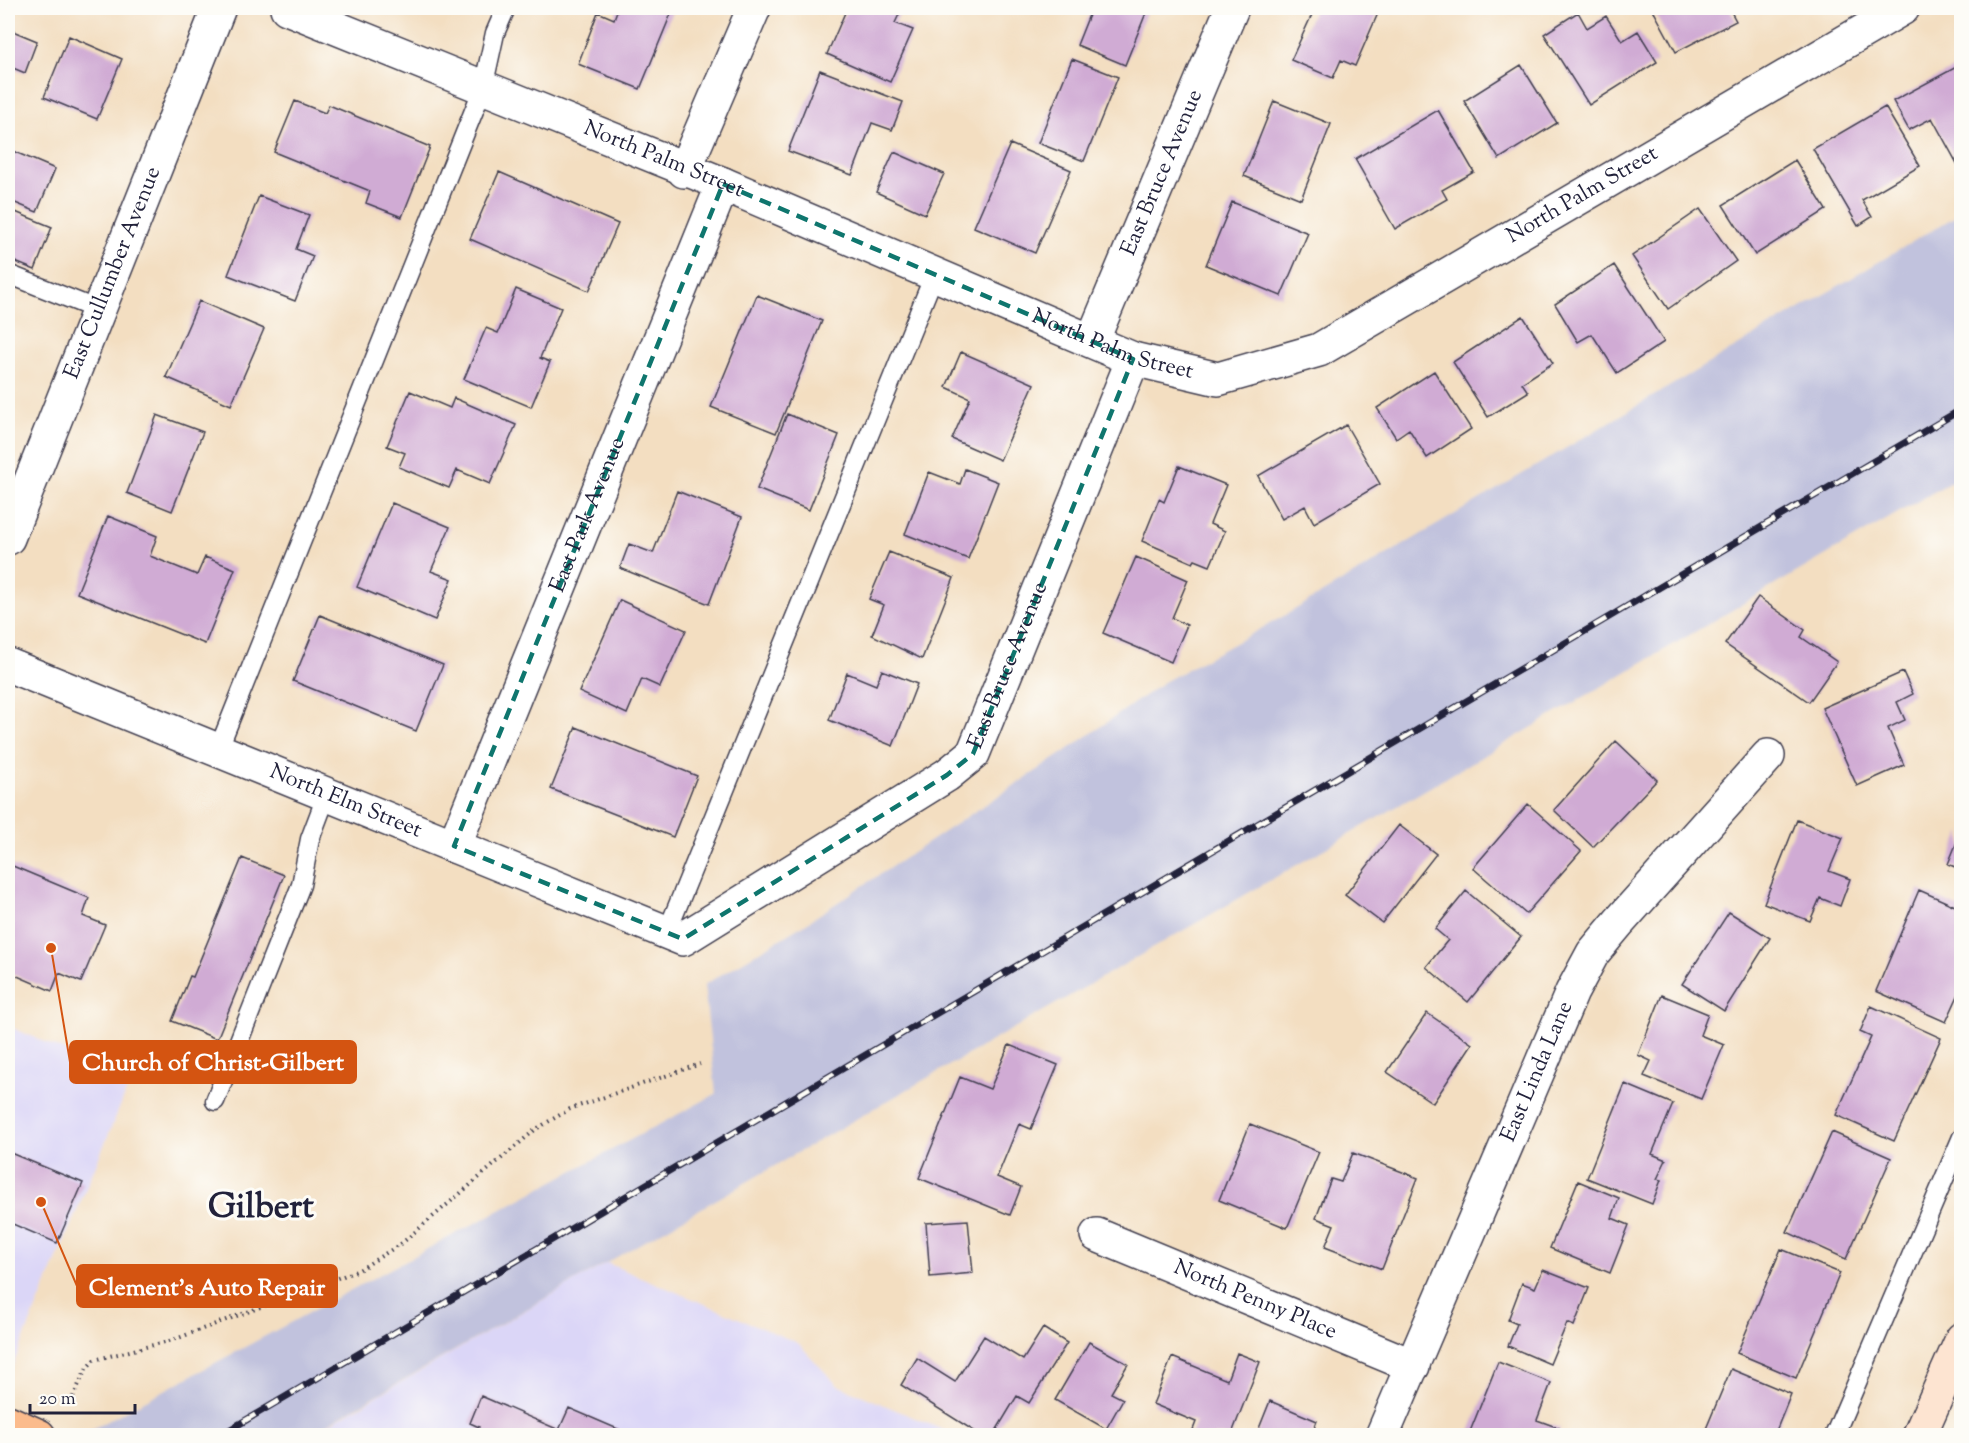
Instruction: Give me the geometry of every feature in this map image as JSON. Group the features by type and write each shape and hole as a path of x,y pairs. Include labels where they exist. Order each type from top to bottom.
{"main road":[{"path":"1919,1436 1962,1339"},
{"path":"8,1422 39,1436"}],"street":[{"name":"East Cullumber Avenue","path":"8,538 219,8"},
{"name":"North Palm Street","path":"287,8 684,171 723,184 1093,339 1133,359 1218,379 1319,350 1903,8"},
{"path":"684,171 754,8"},
{"name":"East Bruce Avenue","path":"1093,339 1232,8"},
{"name":"East Park Avenue","path":"454,846 723,184"},
{"name":"East Bruce Avenue","path":"675,935 947,776 973,754 1133,359"},
{"name":"North Elm Street","path":"8,665 675,935"},
{"name":"East Linda Lane","path":"1382,1436 1572,992 1593,953 1768,756"},
{"name":"North Penny Place","path":"1097,1235 1413,1366"}],"lane":[{"path":"218,750 483,88 495,33 506,8"},
{"path":"675,935 935,273"},
{"path":"8,274 98,310"},
{"path":"215,1101 301,885 310,839 327,794"},
{"path":"1834,1436 1962,1137"}],"path":[{"path":"73,1396 86,1369 94,1360 173,1340 359,1270 402,1243 536,1128 570,1109 700,1064"}],"highlighted area":[{"path":"723,184 1133,359 973,754 947,775 683,939 454,846"}],"shaded area":[{"path":"1961,213 1961,476 1309,858 308,1435 81,1435 716,1094 704,985 805,924 1062,754 1164,682 1284,616"},
{"path":"8,1026 131,1080 8,1377"},
{"path":"607,1263 798,1343 837,1385 955,1435 308,1436"}],"building":[{"path":"618,8 673,9 640,89 578,64 598,12 614,19"},
{"path":"847,8 902,8 895,23 913,30 890,82 827,54"},
{"path":"1084,8 1148,8 1125,65 1077,45 1091,10"},
{"path":"1315,8 1371,8 1379,11 1355,66 1341,60 1333,78 1291,60"},
{"path":"1652,8 1729,8 1736,21 1676,52"},
{"path":"1578,12 1587,28 1606,16 1622,41 1638,31 1657,62 1589,105 1544,34"},
{"path":"8,29 37,41 25,73 8,66"},
{"path":"69,36 122,59 97,119 44,97"},
{"path":"1072,59 1118,77 1084,161 1038,143"},
{"path":"1962,64 1962,166 1959,167 1932,118 1909,130 1893,101"},
{"path":"1521,65 1557,123 1499,159 1464,101"},
{"path":"820,70 903,102 892,130 872,123 852,175 788,151"},
{"path":"295,101 325,113 329,105 430,147 402,217 366,203 370,191 274,152"},
{"path":"1274,101 1331,124 1301,199 1244,176"},
{"path":"1885,107 1920,166 1862,200 1872,217 1858,226 1813,149"},
{"path":"1438,110 1474,172 1442,190 1447,199 1395,229 1355,159"},
{"path":"1010,144 1071,170 1035,253 974,227"},
{"path":"8,149 55,169 37,212 8,200"},
{"path":"894,152 944,174 925,214 876,192"},
{"path":"1795,160 1826,210 1755,255 1723,205"},
{"path":"499,172 618,224 589,291 470,239"},
{"path":"259,196 309,215 296,249 313,256 295,301 228,275"},
{"path":"1232,202 1308,233 1281,296 1206,265"},
{"path":"8,209 52,227 35,270 8,259"},
{"path":"1700,209 1736,261 1668,309 1632,256"},
{"path":"1614,265 1664,342 1617,373 1592,334 1578,342 1555,304"},
{"path":"516,289 561,308 540,358 550,362 531,407 464,379 486,328 498,333"},
{"path":"757,295 822,321 776,433 711,407"},
{"path":"199,301 264,329 231,405 166,377"},
{"path":"1523,316 1553,363 1522,383 1528,392 1488,417 1453,362"},
{"path":"961,352 1034,384 1000,460 952,439 970,398 946,387"},
{"path":"1434,371 1471,429 1427,458 1409,429 1396,438 1377,408"},
{"path":"410,391 450,408 454,398 516,425 490,484 457,470 449,488 399,467 405,453 387,446"},
{"path":"787,414 839,435 809,510 757,489"},
{"path":"157,415 203,432 172,511 127,493"},
{"path":"1346,425 1380,484 1314,523 1305,506 1282,519 1258,476"},
{"path":"1179,466 1226,485 1210,524 1225,531 1210,566 1195,560 1193,563 1142,541 1159,499 1164,502"},
{"path":"965,469 998,482 968,559 905,534 929,472 960,484"},
{"path":"677,491 742,517 709,604 620,568 629,544 653,553"},
{"path":"392,503 450,527 431,571 452,579 435,620 357,587"},
{"path":"108,516 157,536 150,556 197,575 205,557 235,569 205,644 77,593"},
{"path":"889,552 954,578 922,659 872,635 884,605 869,599"},
{"path":"1136,557 1188,580 1172,618 1187,625 1171,662 1103,633"},
{"path":"1758,597 1805,630 1801,637 1837,662 1809,702 1725,644"},
{"path":"620,600 686,630 660,687 642,679 627,714 579,692"},
{"path":"320,615 443,665 416,731 293,681"},
{"path":"882,670 917,684 893,746 829,720 847,673 876,685"},
{"path":"1903,672 1913,694 1897,702 1905,720 1888,728 1904,765 1857,786 1822,708"},
{"path":"576,727 697,776 673,837 551,789"},
{"path":"1616,741 1657,780 1593,847 1554,810"},
{"path":"1528,804 1581,851 1526,914 1473,868"},
{"path":"1797,820 1843,838 1829,871 1850,879 1840,906 1820,898 1810,921 1764,903"},
{"path":"1399,825 1436,854 1382,923 1345,895"},
{"path":"1962,832 1962,870 1948,864"},
{"path":"242,858 284,875 217,1039 172,1021 190,976 193,977"},
{"path":"8,864 89,898 83,916 105,925 81,982 59,973 52,991 8,972"},
{"path":"1919,890 1962,909 1962,987 1946,1022 1876,991"},
{"path":"1466,891 1521,937 1468,1002 1426,967 1448,940 1435,929"},
{"path":"1729,912 1770,938 1724,1011 1682,984"},
{"path":"1662,995 1708,1014 1700,1035 1724,1045 1701,1099 1644,1076 1651,1061 1638,1055"},
{"path":"1871,1006 1941,1038 1894,1141 1836,1115 1871,1037 1860,1032"},
{"path":"1427,1013 1472,1044 1433,1103 1387,1072"},
{"path":"1009,1045 1058,1065 1031,1129 1019,1124 997,1177 1021,1187 1010,1215 919,1178 960,1077 990,1089"},
{"path":"1625,1084 1673,1104 1652,1154 1666,1160 1657,1179 1661,1180 1652,1204 1587,1178"},
{"path":"1250,1124 1319,1152 1287,1228 1219,1200"},
{"path":"1832,1132 1891,1158 1846,1259 1787,1232"},
{"path":"8,1152 83,1183 57,1243 8,1222"},
{"path":"1353,1153 1418,1178 1382,1269 1325,1247 1334,1225 1316,1218 1331,1179 1341,1182"},
{"path":"1578,1181 1619,1198 1612,1218 1629,1225 1610,1273 1550,1248"},
{"path":"968,1220 973,1273 930,1277 926,1223"},
{"path":"1781,1249 1840,1273 1796,1378 1737,1353"},
{"path":"1543,1270 1589,1288 1574,1326 1567,1323 1550,1364 1508,1346 1517,1324 1508,1320 1522,1283 1535,1288"},
{"path":"1043,1328 1067,1343 1029,1403 1017,1396 993,1436 982,1436 901,1385 917,1358 955,1382 984,1336 1023,1360"},
{"path":"1089,1342 1128,1364 1111,1393 1123,1399 1106,1429 1055,1400"},
{"path":"1237,1353 1260,1362 1231,1436 1193,1436 1191,1435 1196,1422 1153,1404 1172,1357 1227,1380"},
{"path":"1498,1362 1551,1383 1537,1420 1559,1428 1556,1436 1469,1434"},
{"path":"1731,1369 1791,1394 1774,1436 1703,1436"},
{"path":"481,1396 559,1430 569,1408 634,1436 476,1436 479,1427 470,1423"},
{"path":"1270,1401 1317,1421 1311,1436 1256,1436"}],"railway":[{"path":"219,1436 1962,409"}],"place":[{"name":"Church of Christ-Gilbert","path":"51,948"},
{"name":"Clement's Auto Repair","path":"41,1202"}],"district":[{"name":"Gilbert","path":"261,1208"}]}
